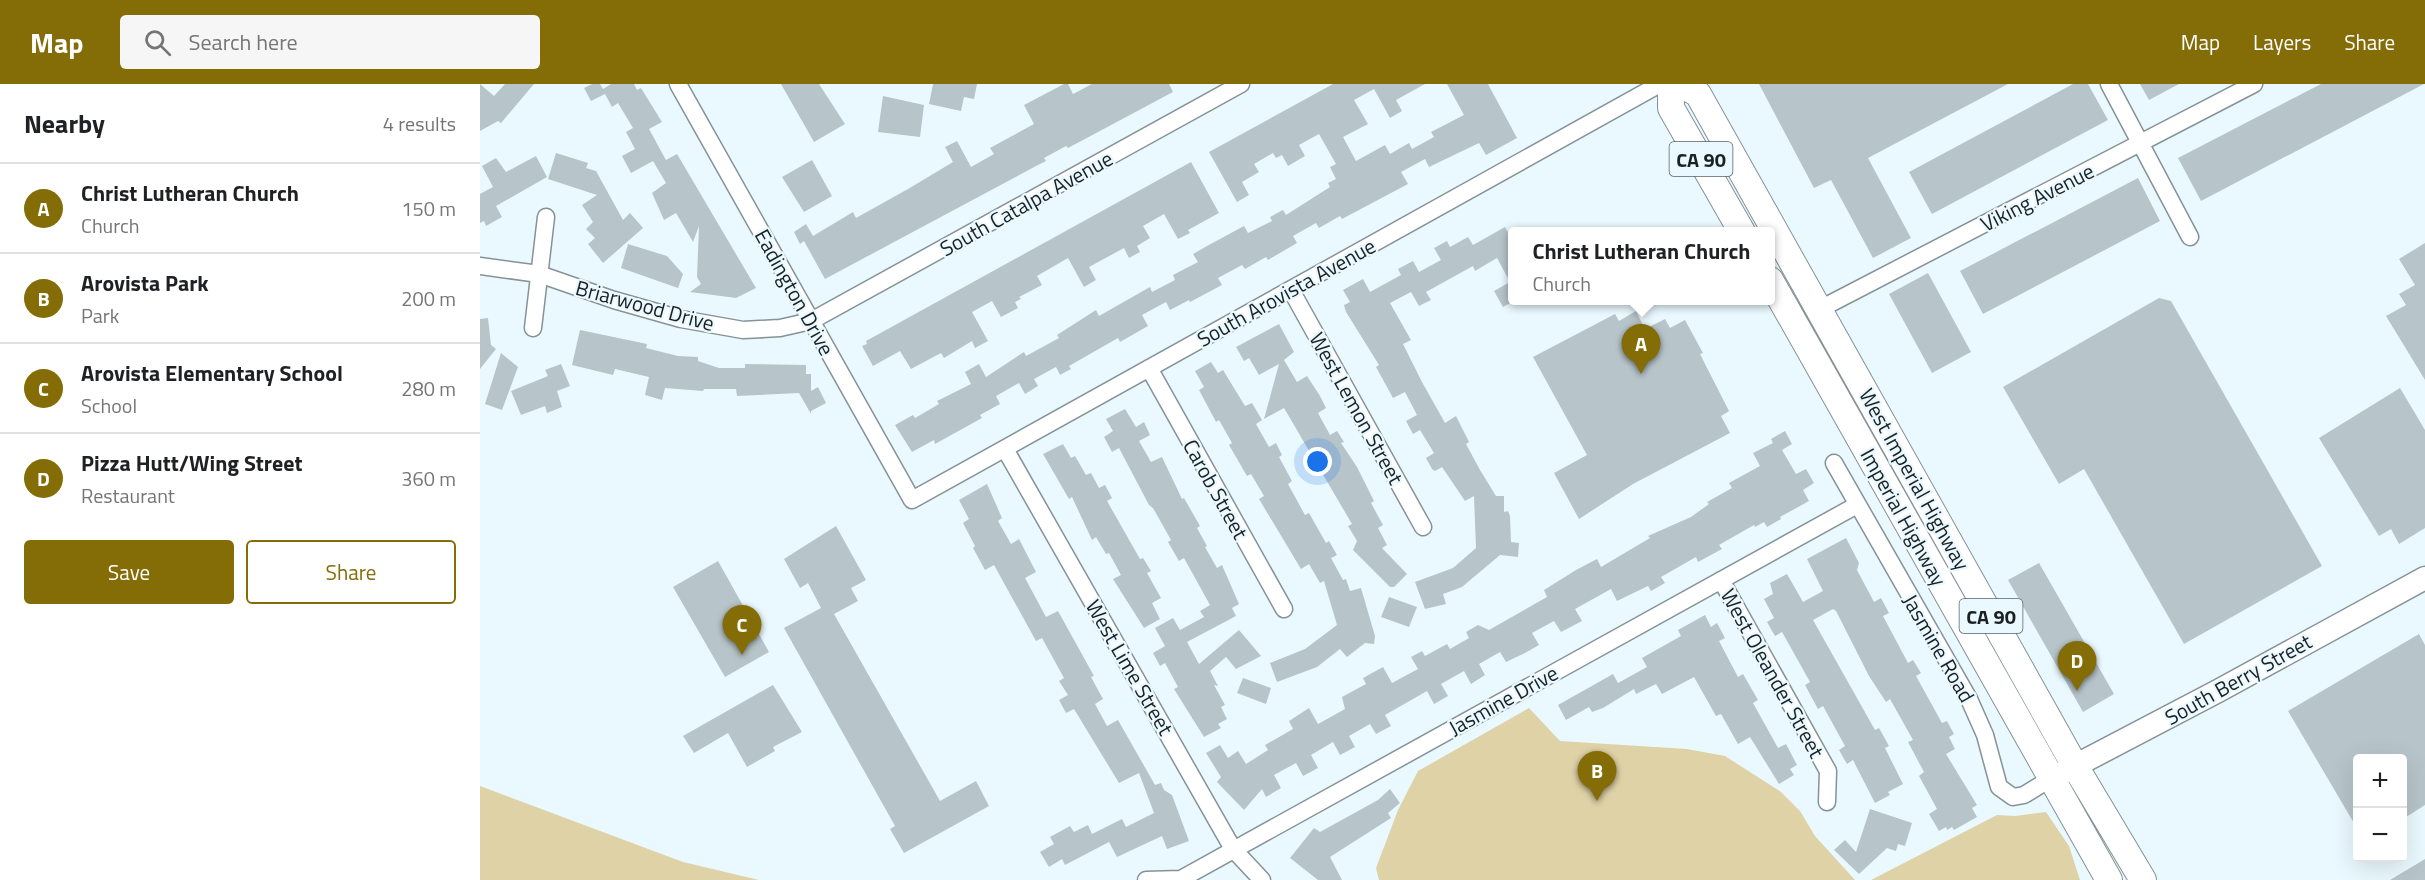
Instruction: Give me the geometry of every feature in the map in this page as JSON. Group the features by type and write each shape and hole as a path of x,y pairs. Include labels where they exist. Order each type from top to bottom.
{"main road":[{"name":"CA 90","path":"1671,84 1671,108 1740,227"},
{"name":"West Imperial Highway","path":"1681,84 1698,94 1773,227"},
{"name":"West Imperial Highway","path":"1775,230 2075,766 2143,880"},
{"name":"Imperial Highway","path":"1775,289 2109,880"},
{"path":"1794,322 1820,309"}],"street":[{"name":"Eadington Drive","path":"678,84 912,501"},
{"name":"South Catalpa Avenue","path":"812,321 1241,84"},
{"name":"South Arovista Avenue","path":"912,501 1660,84"},
{"path":"2109,84 2190,237"},
{"name":"Viking Avenue","path":"1820,309 2253,84"},
{"path":"533,328 546,217"},
{"name":"Briarwood Drive","path":"480,266 539,274 614,300 681,319 743,330 780,328 812,321"},
{"name":"West Lemon Street","path":"1291,290 1423,527"},
{"name":"Carob Street","path":"1149,369 1284,609"},
{"name":"West Lime Street","path":"1005,449 1233,849 1262,880"},
{"name":"Jasmine Road","path":"1834,463 1969,699 1985,735 1999,787 2013,797 2024,795 2050,779"},
{"name":"Jasmine Drive","path":"1146,880 1181,879 1857,505"},
{"name":"South Berry Street","path":"2050,779 2425,578"},
{"name":"West Oleander Street","path":"1721,580 1827,771 1827,802"}],"shaded area":[{"path":"1529,708 1560,741 1687,749 1725,756 1781,792 1800,811 1815,836 1855,880 1379,880 1376,868 1398,810 1418,771"},
{"path":"480,786 683,862 759,880 480,880"},
{"path":"2046,812 2069,846 2080,880 1871,880 1997,815 2015,816"}],"building":[{"path":"480,84 494,96 505,84 534,84 501,123 498,121 480,131"},
{"path":"592,84 600,84 603,89 611,84 634,84 637,90 641,88 662,122 649,129 666,160 677,154 756,288 736,298 690,292 701,284 697,277 699,226 693,242 676,213 664,220 652,193 666,183 653,161 631,173 622,156 635,149 626,132 633,128 618,103 612,107 605,94 591,101 584,88"},
{"path":"781,84 819,84 845,124 814,142"},
{"path":"933,84 977,84 974,99 964,97 961,111 929,104"},
{"path":"1068,84 1073,94 1092,84 1169,84 1173,92 1068,148 1066,146 1044,158 1046,161 825,279 804,241 800,244 794,232 806,224 813,236 853,212 856,218 953,162 945,147 957,141 971,167 994,154 990,148 1034,124 1024,105"},
{"path":"1333,84 1425,84 1396,100 1402,111 1390,118 1374,89 1354,100 1368,124 1343,137 1356,161 1385,145 1390,154 1409,143 1412,149 1434,137 1431,132 1464,115 1447,84 1488,84 1517,138 1486,155 1479,143 1429,167 1425,159 1401,172 1408,184 1342,219 1340,216 1319,228 1316,223 1293,236 1297,243 1268,260 1266,257 1245,269 1242,265 1218,278 1222,285 1190,302 1189,300 1170,310 1166,302 1142,315 1148,326 1120,342 1118,338 1069,366 1071,369 1060,375 1056,367 1034,379 1038,386 1025,394 1019,383 996,396 1000,404 980,415 982,418 935,444 934,440 912,452 895,425 913,415 915,418 939,404 937,401 971,384 965,372 979,364 986,377 1024,352 1026,356 1059,338 1057,335 1096,310 1099,316 1150,287 1152,292 1175,280 1173,275 1198,262 1193,254 1207,246 1244,226 1248,233 1272,221 1270,217 1283,210 1286,215 1330,187 1328,183 1336,179 1330,167 1336,164 1319,134 1299,145 1305,156 1288,166 1282,155 1276,158 1273,153 1254,164 1259,172 1242,182 1249,195 1237,202 1209,152"},
{"path":"1759,84 2008,84 1868,158 1911,238 1873,258 1831,180 1814,188"},
{"path":"2073,84 2088,84 2108,120 1932,214 1909,172"},
{"path":"2140,84 2179,84 2149,100"},
{"path":"2321,84 2424,84 2201,201 2178,158"},
{"path":"883,96 924,105 920,137 878,132"},
{"path":"556,153 588,163 586,168 596,171 623,220 630,213 643,228 603,263 588,244 595,238 586,229 593,222 582,205 597,195 548,179"},
{"path":"536,156 547,177 496,206 502,217 486,226 484,221 480,223 480,194 493,187 482,166 496,158 506,172"},
{"path":"812,160 832,196 804,212 782,177"},
{"path":"1191,162 1219,213 1188,230 1190,233 1178,239 1164,214 1143,226 1150,238 1137,246 1140,252 1129,258 1124,248 1089,267 1096,280 1084,287 1068,258 1037,276 1042,285 1019,297 1021,299 1015,302 1018,308 1001,317 992,301 972,312 988,341 975,348 972,341 944,358 941,353 911,369 900,351 873,366 862,346 867,344 866,341"},
{"path":"2138,178 2160,221 1983,314 1960,271"},
{"path":"1505,227 1508,232 1508,278 1497,258 1475,271 1473,266 1426,292 1431,300 1419,306 1411,292 1390,303 1411,340 1403,344 1445,423 1456,416 1469,442 1466,444 1480,470 1496,496 1504,496 1504,512 1508,511 1510,516 1511,542 1519,543 1518,557 1500,555 1462,587 1443,594 1446,604 1425,609 1415,582 1453,568 1476,548 1474,496 1465,501 1442,467 1435,471 1432,469 1426,458 1434,453 1420,430 1413,434 1406,421 1417,415 1405,392 1393,398 1376,367 1379,365 1346,312 1344,305 1350,302 1343,290 1363,279 1370,292 1401,275 1398,269 1413,261 1419,272 1441,260 1434,248 1447,241 1450,247 1468,237 1473,245"},
{"path":"2425,243 2425,380 2386,316 2406,305 2399,294 2415,285 2399,259"},
{"path":"628,244 667,256 683,274 678,288 621,268"},
{"path":"1928,273 1971,352 1932,373 1889,294"},
{"path":"1508,283 1508,304 1503,307 1494,291"},
{"path":"2159,298 2171,301 2322,566 2184,644 2084,469 2059,484 2003,387"},
{"path":"1636,311 1645,329 1665,319 1670,328 1685,320 1703,353 1700,354 1729,411 1721,416 1730,433 1633,484 1579,519 1554,473 1587,455 1533,357 1615,314 1619,321"},
{"path":"488,318 491,345 496,349 480,369 480,319"},
{"path":"1279,324 1294,352 1284,360 1297,382 1307,376 1320,396 1326,408 1318,413 1330,435 1337,431 1344,442 1341,443 1357,467 1374,501 1371,503 1383,525 1378,528 1387,545 1382,548 1407,574 1394,587 1390,587 1353,550 1357,541 1348,526 1352,524 1284,408 1264,419 1279,364 1259,375 1249,358 1244,361 1236,347"},
{"path":"580,330 647,344 646,348 678,356 698,357 698,361 719,368 745,368 745,364 806,365 806,374 811,374 811,391 818,387 826,403 811,411 811,414 799,393 737,396 736,389 704,389 703,391 665,388 662,400 645,395 649,377 615,369 613,375 572,365"},
{"path":"501,353 518,367 502,410 485,404"},
{"path":"1211,362 1218,373 1223,370 1245,406 1252,403 1262,420 1256,424 1269,447 1276,443 1282,455 1279,457 1292,481 1288,484 1305,515 1309,513 1326,543 1329,541 1337,555 1331,558 1343,580 1346,579 1350,591 1361,588 1375,636 1374,644 1365,643 1347,657 1340,649 1317,667 1277,682 1270,663 1305,649 1337,625 1324,581 1320,583 1309,564 1301,569 1259,499 1264,496 1251,474 1247,476 1229,445 1232,443 1219,420 1216,422 1199,390 1204,387 1195,371"},
{"path":"561,364 570,386 557,391 562,407 547,413 545,406 521,415 511,391 548,376 545,370"},
{"path":"2400,388 2425,430 2425,528 2399,544 2391,529 2379,536 2319,438"},
{"path":"1125,409 1136,427 1144,422 1150,435 1139,441 1151,462 1162,457 1182,499 1184,498 1200,526 1197,528 1207,546 1205,547 1217,568 1222,565 1239,604 1232,608 1236,616 1187,642 1199,664 1239,630 1261,656 1236,669 1226,657 1210,671 1218,686 1214,685 1225,705 1221,707 1227,719 1218,724 1221,728 1204,737 1174,689 1178,687 1165,663 1160,666 1153,653 1165,646 1155,628 1173,618 1180,630 1204,617 1200,611 1210,605 1184,558 1179,561 1168,542 1171,540 1149,505 1119,448 1112,452 1104,437 1113,431 1106,419"},
{"path":"1785,431 1792,444 1782,450 1796,474 1806,469 1814,483 1803,490 1809,501 1780,517 1781,519 1767,527 1764,522 1755,527 1754,525 1719,545 1722,549 1698,562 1696,557 1661,577 1665,583 1651,591 1648,586 1617,601 1611,589 1575,609 1582,621 1561,632 1554,621 1532,633 1539,645 1506,662 1500,652 1479,664 1485,675 1471,684 1464,671 1441,684 1448,696 1434,704 1427,691 1385,715 1391,726 1376,734 1370,724 1349,736 1355,747 1340,755 1333,742 1311,755 1318,768 1303,776 1296,763 1274,775 1281,788 1266,797 1262,789 1244,810 1217,782 1221,777 1206,753 1220,745 1228,758 1238,751 1246,764 1268,750 1265,745 1293,729 1289,721 1309,708 1318,724 1345,709 1342,697 1366,684 1363,678 1383,667 1392,683 1418,669 1411,657 1422,651 1425,656 1447,644 1450,649 1469,638 1466,632 1478,625 1489,630 1547,597 1544,590 1576,570 1597,559 1601,567 1650,538 1648,536 1691,517 1709,504 1707,502 1732,488 1729,483 1760,466 1753,453 1773,443 1771,439"},
{"path":"1063,444 1071,458 1075,456 1086,475 1091,473 1099,488 1105,485 1112,498 1107,501 1140,559 1143,558 1151,571 1147,573 1161,598 1152,603 1160,619 1144,628 1113,579 1121,575 1109,553 1106,554 1096,537 1092,540 1072,497 1069,499 1043,454"},
{"path":"987,484 1002,518 998,521 1011,544 1019,539 1036,572 1025,578 1046,617 1058,611 1094,676 1091,677 1103,699 1095,704 1107,726 1118,720 1155,785 1161,783 1164,790 1172,795 1189,841 1167,849 1162,836 1117,857 1109,842 1065,865 1062,859 1049,867 1040,852 1054,844 1050,837 1070,826 1074,832 1088,825 1092,834 1122,819 1126,827 1154,813 1139,773 1119,783 1074,709 1066,713 1059,700 1068,695 1059,681 1064,678 1042,638 1036,641 994,565 985,570 973,548 975,546 963,523 969,519 959,500"},
{"path":"836,526 866,580 851,588 858,601 834,614 940,801 976,781 989,806 904,853 890,829 895,826 784,628 821,608 808,583 800,588 784,559"},
{"path":"1846,538 1859,563 1857,570 1874,602 1881,598 1889,613 1883,616 1908,663 1913,660 1921,673 1916,676 1942,723 1947,721 1954,734 1949,737 1955,749 1946,754 1977,805 1972,808 1977,817 1954,830 1952,827 1947,830 1946,827 1939,831 1929,814 1937,809 1919,776 1924,772 1908,742 1913,740 1890,699 1886,702 1869,676 1836,611 1833,609 1813,620 1875,730 1879,728 1889,746 1885,748 1903,784 1888,792 1890,795 1875,803 1853,760 1847,764 1839,750 1845,746 1823,706 1818,709 1805,685 1810,682 1782,632 1775,636 1767,622 1774,618 1764,599 1773,594 1770,583 1787,574 1803,602 1823,591 1807,559"},
{"path":"718,561 769,652 725,677 673,587"},
{"path":"2039,563 2114,694 2083,712 2008,580"},
{"path":"1389,597 1417,607 1409,627 1381,617"},
{"path":"1705,615 1711,627 1717,623 1725,638 1719,641 1738,677 1743,674 1758,700 1753,703 1778,748 1786,744 1797,765 1790,769 1794,775 1779,784 1750,737 1738,744 1721,714 1716,716 1694,677 1662,694 1656,684 1636,694 1634,689 1603,708 1592,712 1589,707 1566,720 1558,705 1613,674 1618,683 1647,667 1642,658 1681,636 1678,630"},
{"path":"2419,634 2425,645 2425,805 2407,816 2407,754 2353,754 2353,822 2288,711"},
{"path":"1243,678 1271,688 1266,704 1237,693"},
{"path":"773,685 802,732 773,747 775,751 747,767 728,733 694,753 683,736"},
{"path":"1390,789 1400,803 1388,813 1391,818 1330,857 1342,880 1318,880 1290,858 1314,828 1320,832 1378,800"},
{"path":"1870,809 1912,823 1905,846 1898,844 1896,851 1887,848 1859,874 1834,850 1845,840 1856,852"},
{"path":"2425,859 2425,880 2390,880"}],"place":[{"name":"Christ Lutheran Church","path":"1641,374"},
{"name":"Arovista Elementary School","path":"742,655"},
{"name":"Pizza Hutt/Wing Street","path":"2077,691"},
{"name":"Arovista Park","path":"1597,801"}]}
